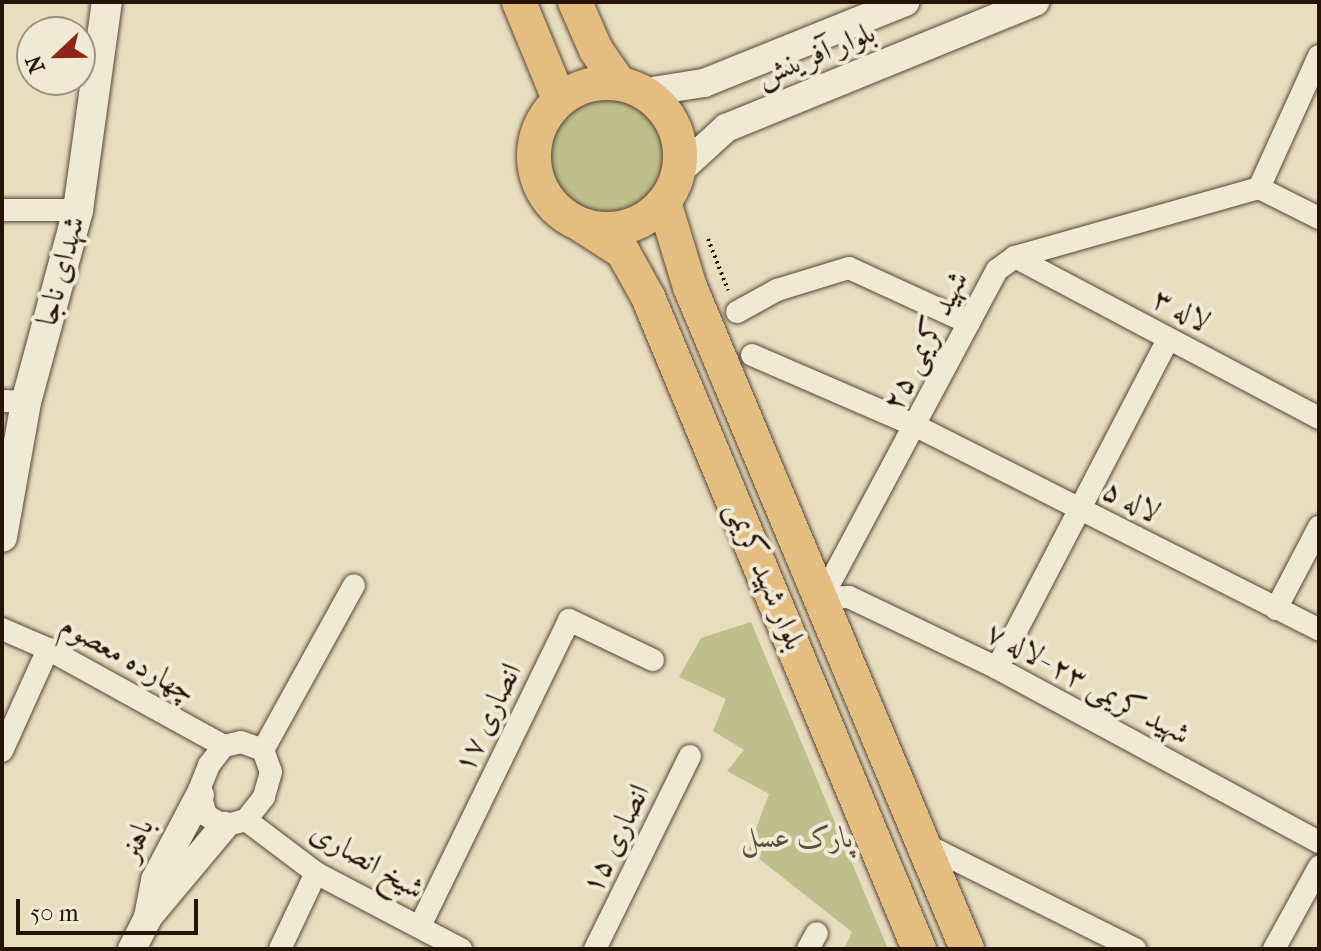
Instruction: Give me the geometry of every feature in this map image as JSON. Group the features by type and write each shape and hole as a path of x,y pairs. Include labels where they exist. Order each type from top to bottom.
{"main road":[{"name":"شهدای ناجا","path":"2,537 14,402 78,210 107,2"},
{"path":"576,3 596,50 630,88 660,106 676,131 679,171 664,202 626,227 581,225 554,207 537,179 536,136 559,99 577,88 630,88"},
{"path":"522,10 554,29 572,17 576,3"},
{"path":"522,10 559,99"},
{"name":"بلوار شهید کریمی","path":"664,202 690,287 967,949"},
{"name":"بلوار شهید کریمی","path":"581,225 623,252 648,297 919,949"},
{"path":"648,297 647,276 667,264 676,265 690,287"}],"street":[{"name":"بلوار آفرینش","path":"630,88 704,83 905,2"},
{"name":"بلوار آفرینش","path":"679,171 726,128 1035,2"},
{"path":"1259,188 1319,56"},
{"path":"1015,257 1259,188 1319,218"},
{"path":"2,210 78,210"},
{"name":"شهید کریمی ۲۵","path":"822,598 997,270 1015,257"},
{"name":"لاله ۳","path":"1015,257 1319,418"},
{"path":"737,312 777,290 849,268 969,323"},
{"path":"997,668 1168,339"},
{"name":"لاله ۵","path":"752,355 916,426 1319,630"},
{"path":"1276,609 1319,527"},
{"path":"263,750 354,585"},
{"name":"شهید کریمی ۲۳ -لاله ۷","path":"822,598 849,597 997,668 1319,842"},
{"name":"انصاری ۱۷","path":"420,926 569,620 653,660"},
{"name":"چهارده معصوم","path":"2,629 48,649 224,746"},
{"path":"2,751 48,649"},
{"path":"241,742 263,750 270,761 269,783 235,823 206,815 200,795 209,765 224,746 241,742"},
{"name":"انصاری ۱۵","path":"595,949 690,756"},
{"name":"باهنر","path":"132,949 148,917 155,880 200,795"},
{"name":"شیخ انصاری","path":"235,823 316,873 461,949"},
{"name":"باهنر","path":"148,917 235,823"},
{"path":"924,844 1135,949"},
{"path":"1274,949 1319,867"},
{"path":"280,949 316,873"}],"green space":[{"path":"606,99 628,103 646,116 659,134 663,156 659,178 646,196 628,209 606,213 584,209 566,196 553,178 549,156 553,134 566,116 584,103"},
{"name":"پارک عسل","path":"751,622 888,949 844,949 852,932 748,850 769,794 727,771 744,750 713,731 726,699 679,677 701,638"}]}
